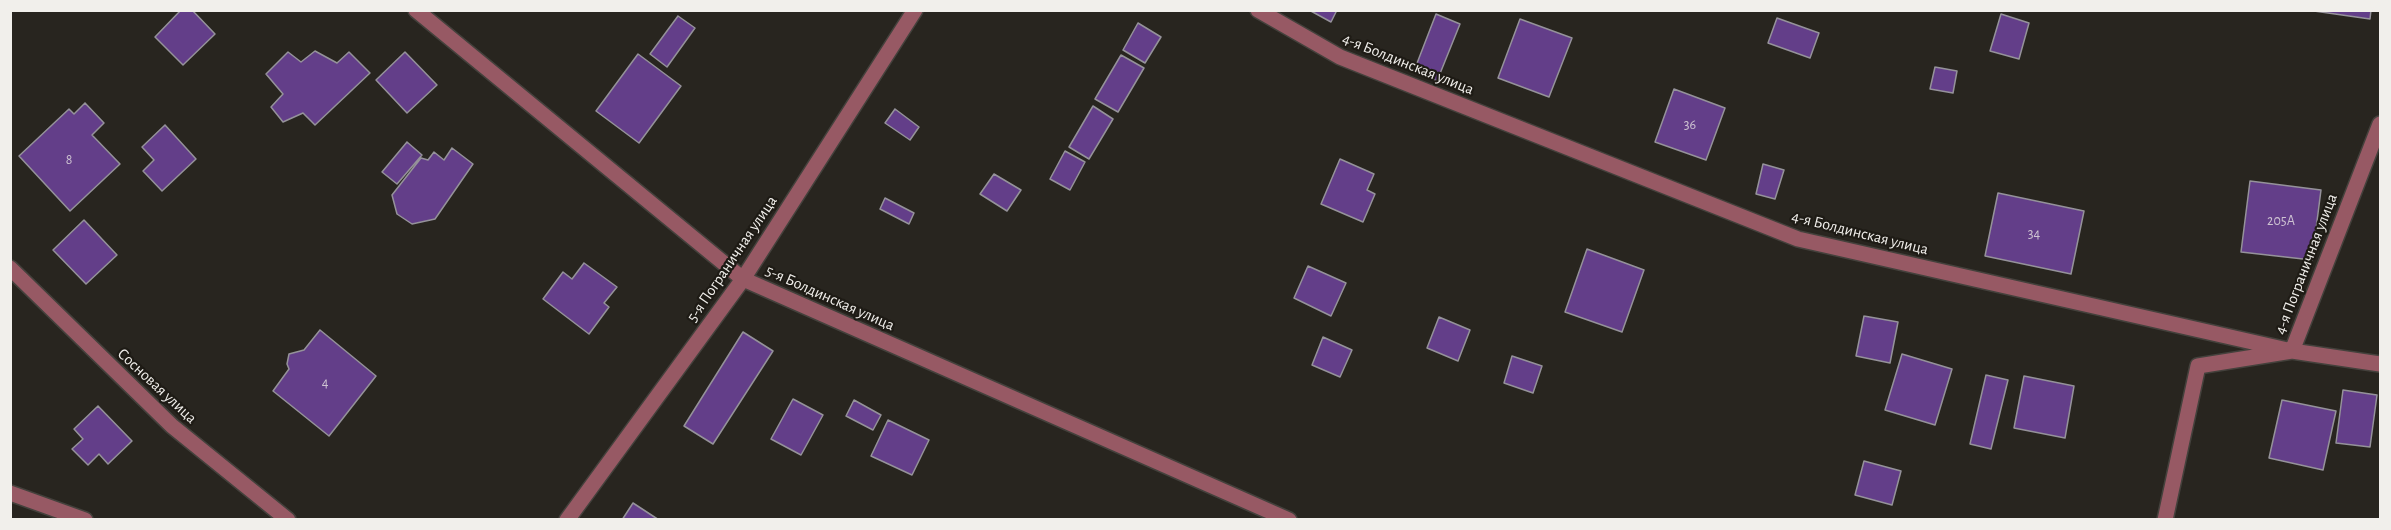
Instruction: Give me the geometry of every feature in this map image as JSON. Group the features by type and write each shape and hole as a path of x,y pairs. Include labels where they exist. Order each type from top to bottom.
{"street":[{"name":"5-я Болдинская улица","path":"416,10 743,279 1289,519"},
{"name":"5-я Пограничная улица","path":"567,519 743,279 915,10"},
{"name":"4-я Болдинская улица","path":"1258,10 1340,57 1798,239 2292,351 2380,364"},
{"name":"4-я Пограничная улица","path":"2165,519 2198,366 2292,351 2380,124"},
{"name":"Сосновая улица","path":"10,268 171,426 288,519"},
{"path":"10,492 85,519"}],"building":[{"path":"181,10 192,10 215,34 183,65 155,37"},
{"path":"1309,10 1337,10 1331,22"},
{"path":"2307,10 2371,10 2370,19"},
{"path":"1436,14 1460,24 1437,81 1414,71"},
{"path":"2001,14 2029,23 2019,59 1990,51"},
{"path":"678,16 695,28 667,67 650,54"},
{"path":"1777,18 1819,33 1810,58 1768,43"},
{"path":"1520,19 1572,38 1549,97 1498,78"},
{"path":"1138,23 1161,37 1145,63 1123,50"},
{"path":"315,51 337,63 349,52 370,73 315,125 303,113 283,122 271,107 283,94 266,74 288,52 301,62"},
{"path":"405,52 437,85 407,113 376,80"},
{"path":"638,54 681,86 639,143 596,111"},
{"path":"1121,55 1144,68 1118,112 1095,99"},
{"path":"1935,67 1957,71 1953,93 1930,89"},
{"path":"1674,89 1725,108 1706,160 1655,142"},
{"path":"85,103 104,123 92,135 120,164 70,211 19,156 69,109 74,114"},
{"path":"1093,106 1113,119 1089,159 1069,147"},
{"path":"895,109 919,127 910,140 885,123"},
{"path":"165,125 196,159 162,191 143,171 154,160 142,147"},
{"path":"407,142 422,155 397,184 382,172"},
{"path":"452,148 473,164 435,219 412,224 397,214 392,195 421,158 428,160 434,152 444,160"},
{"path":"1065,151 1085,162 1070,190 1050,179"},
{"path":"1340,159 1374,174 1367,190 1375,194 1363,222 1321,204"},
{"path":"1763,164 1784,170 1775,199 1756,194"},
{"path":"994,174 1021,190 1007,211 980,194"},
{"path":"2250,181 2321,190 2312,260 2241,252"},
{"path":"1998,193 2084,211 2071,274 1985,256"},
{"path":"885,198 914,213 909,224 880,209"},
{"path":"84,220 117,255 86,284 53,250"},
{"path":"1587,249 1644,270 1622,332 1565,312"},
{"path":"584,263 617,287 604,303 609,307 589,334 543,299 563,272 572,279"},
{"path":"1308,266 1346,283 1331,316 1294,298"},
{"path":"1864,316 1898,322 1890,363 1856,356"},
{"path":"1439,317 1470,330 1458,361 1427,348"},
{"path":"320,330 376,376 329,436 273,391 289,369 287,364 289,354 304,350"},
{"path":"743,332 773,351 713,444 684,426"},
{"path":"1323,337 1352,350 1340,377 1312,365"},
{"path":"1902,354 1952,369 1935,425 1885,410"},
{"path":"1512,356 1542,366 1533,393 1504,383"},
{"path":"1986,375 2008,380 1991,449 1970,444"},
{"path":"2024,376 2074,386 2065,438 2014,428"},
{"path":"2343,390 2377,395 2370,447 2336,443"},
{"path":"793,399 823,415 801,455 771,439"},
{"path":"854,400 881,415 873,430 846,416"},
{"path":"2282,400 2336,411 2323,470 2269,458"},
{"path":"98,406 132,441 108,464 99,454 88,465 72,449 83,439 74,429"},
{"path":"888,420 929,440 912,475 871,456"},
{"path":"1864,461 1901,471 1892,505 1855,495"},
{"path":"633,503 659,520 622,520"}]}
